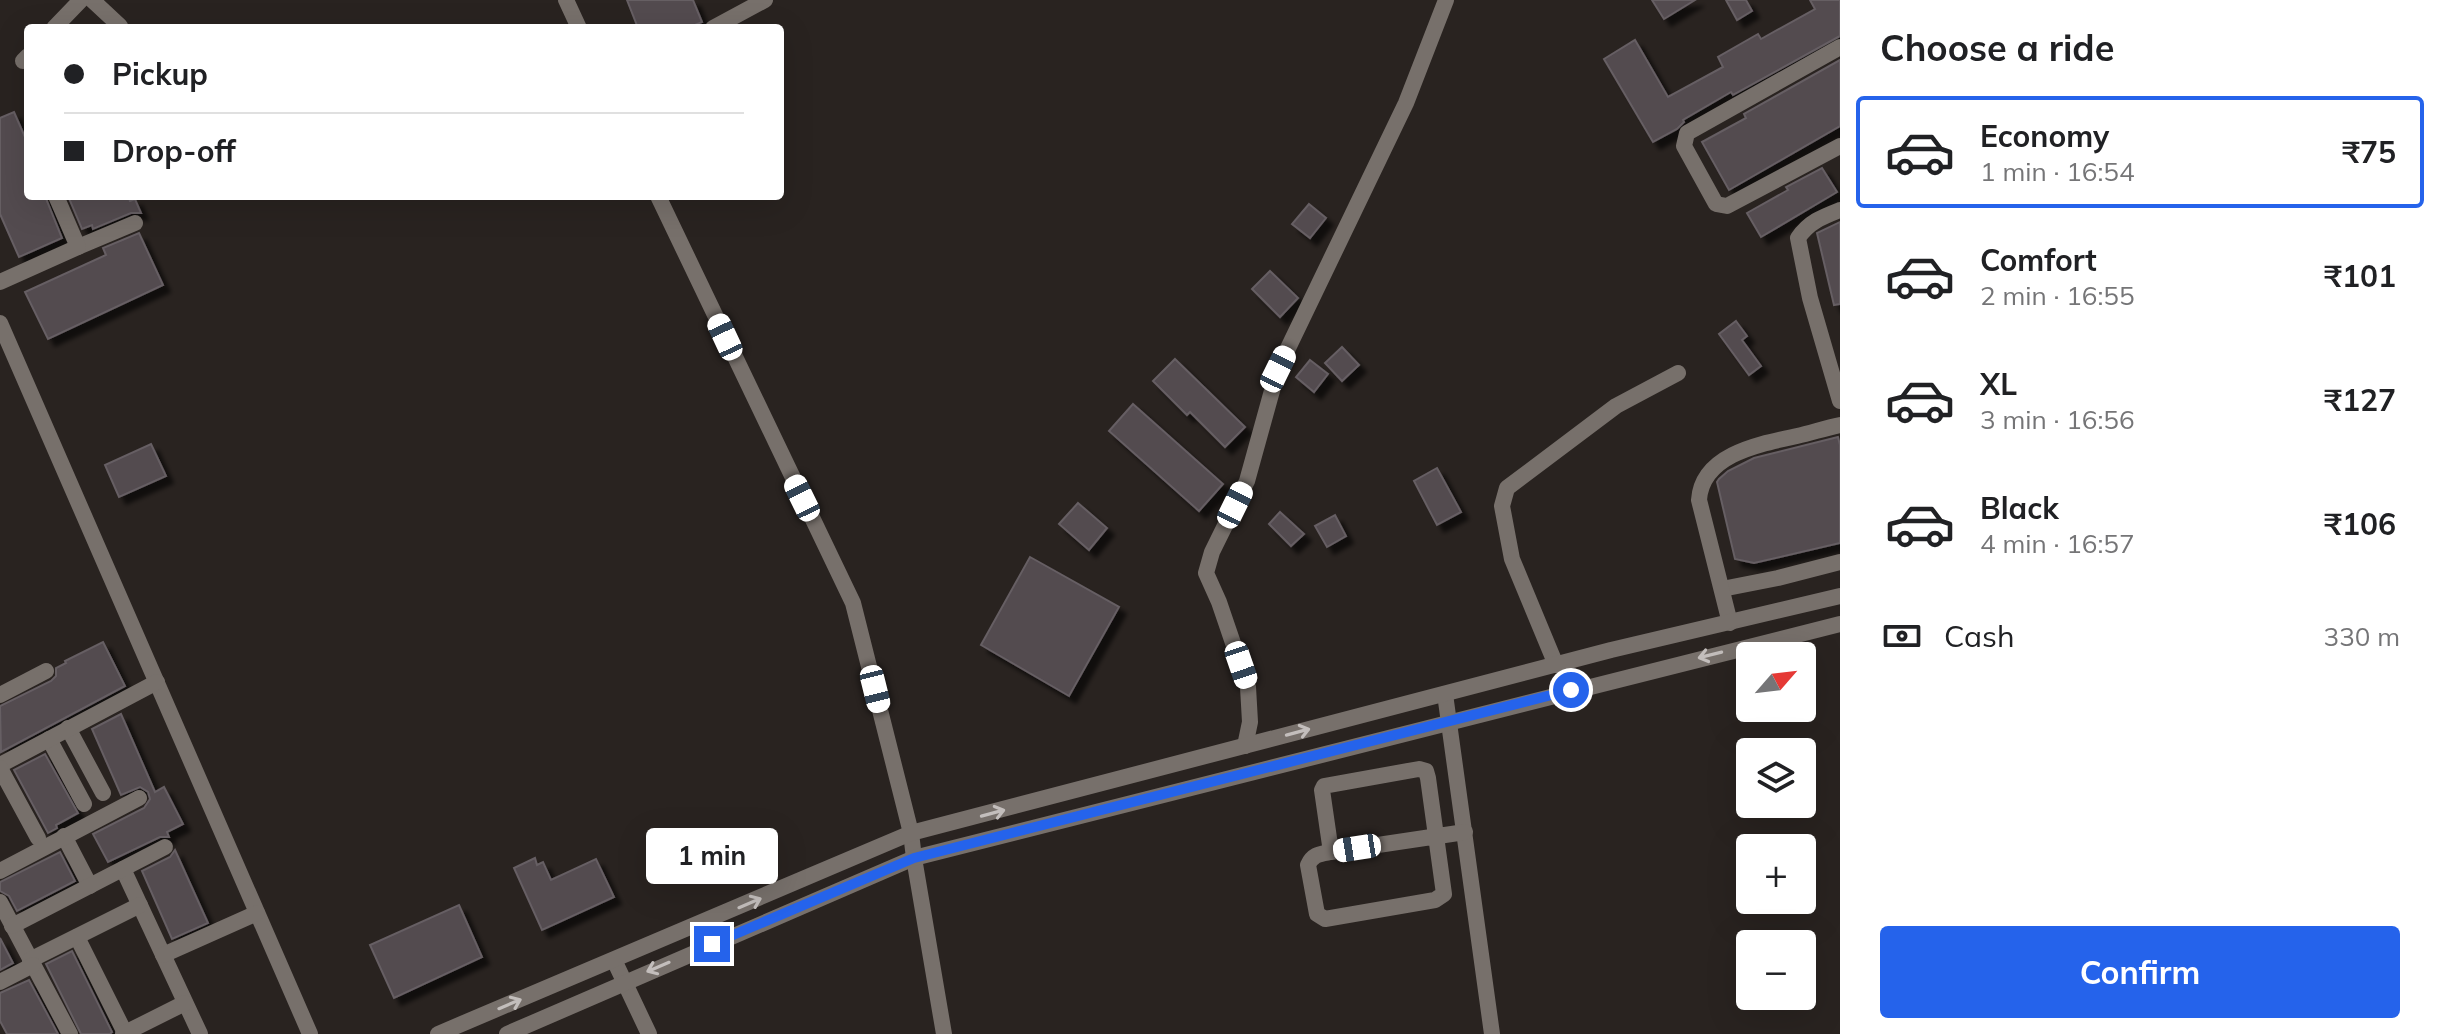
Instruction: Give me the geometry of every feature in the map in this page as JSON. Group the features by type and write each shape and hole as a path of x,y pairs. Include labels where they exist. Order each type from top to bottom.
{"street":[{"path":"58,24 81,0"},
{"path":"566,0 577,24"},
{"path":"720,24 765,0"},
{"path":"1245,746 1250,722 1248,687 1206,573 1212,552 1247,481 1278,369 1406,103 1446,0"},
{"path":"103,4 118,24"},
{"path":"1840,47 1687,133 1684,146 1716,204 1721,207 1740,200 1840,146"},
{"path":"58,200 78,247"},
{"path":"660,200 853,603 911,833 944,1034"},
{"path":"1840,210 1805,227 1798,238 1810,298 1840,401"},
{"path":"0,282 135,223"},
{"path":"0,323 310,1034"},
{"path":"1556,665 1512,559 1502,506 1507,488 1616,406 1678,373"},
{"path":"1730,623 1699,500 1700,487 1708,474 1734,453 1840,425"},
{"path":"1722,589 1840,562"},
{"path":"438,1034 911,833 1556,665 1840,596"},
{"path":"507,1034 914,858 1840,624"},
{"path":"0,695 46,671"},
{"path":"38,838 0,766 157,682"},
{"path":"1445,694 1492,1034"},
{"path":"68,728 103,793"},
{"path":"49,739 84,804"},
{"path":"1331,852 1322,790 1324,786 1419,769 1426,771 1437,836 1444,890 1440,898 1325,919 1317,914 1308,865 1317,854 1331,852 1437,836 1465,832"},
{"path":"0,871 139,798"},
{"path":"64,836 90,886"},
{"path":"12,926 165,847"},
{"path":"123,869 200,1034"},
{"path":"0,902 70,1034"},
{"path":"0,982 140,905"},
{"path":"163,955 257,913"},
{"path":"77,937 124,1033 185,1003"},
{"path":"614,960 649,1034"}],"building":[{"path":"627,0 693,0 702,22 697,24 636,24"},
{"path":"1652,0 1695,0 1664,19"},
{"path":"1726,0 1746,0 1752,11 1737,20"},
{"path":"1810,0 1840,0 1840,36 1733,95 1731,92 1653,142 1604,59 1635,40 1668,97 1723,67 1718,57 1758,34 1761,39 1815,9"},
{"path":"1840,60 1840,126 1729,190 1702,142 1746,118 1744,114"},
{"path":"14,112 24,135 24,200 47,200 62,238 19,257 0,214 0,118"},
{"path":"1822,168 1837,192 1761,237 1747,213"},
{"path":"70,200 135,200 141,213 131,213 93,229 92,225 82,229"},
{"path":"1309,204 1326,218 1310,238 1292,224"},
{"path":"1840,222 1840,304 1834,305 1817,233"},
{"path":"139,233 163,285 48,339 25,292 106,255 103,248"},
{"path":"1270,271 1298,298 1280,317 1252,289"},
{"path":"1736,321 1747,336 1742,340 1761,366 1749,375 1719,334"},
{"path":"1342,347 1359,365 1342,381 1325,363"},
{"path":"1175,359 1245,427 1225,447 1153,381"},
{"path":"1310,360 1328,374 1314,392 1296,377"},
{"path":"1133,404 1223,484 1199,511 1109,431"},
{"path":"1838,437 1840,543 1754,563 1735,559 1717,482 1719,479 1754,458"},
{"path":"151,444 166,476 119,497 105,465"},
{"path":"1437,468 1461,512 1437,525 1414,481"},
{"path":"1078,503 1107,528 1089,550 1059,524"},
{"path":"1280,512 1304,534 1291,546 1269,524"},
{"path":"1335,515 1346,536 1327,547 1315,526"},
{"path":"1030,557 1119,607 1069,696 981,645"},
{"path":"103,642 125,686 1,752 0,706 51,681 56,676 56,668 65,661"},
{"path":"121,714 155,792 164,787 183,824 167,832 169,837 160,837 108,862 93,834 144,808 150,799 148,792 140,787 121,795 92,729"},
{"path":"45,754 78,813 48,833 14,770"},
{"path":"175,850 208,923 172,939 142,871 170,857"},
{"path":"60,852 75,881 17,911 9,896 0,891 0,882"},
{"path":"535,858 537,865 543,862 551,880 596,859 614,897 542,930 514,868"},
{"path":"459,905 482,957 394,998 370,945"},
{"path":"0,938 13,963 0,970"},
{"path":"72,951 112,1032 110,1034 81,1034 46,964"},
{"path":"29,980 58,1034 7,1034 0,1021 0,993"}],"route":[{"path":"712,944 914,858 1571,690"}]}
